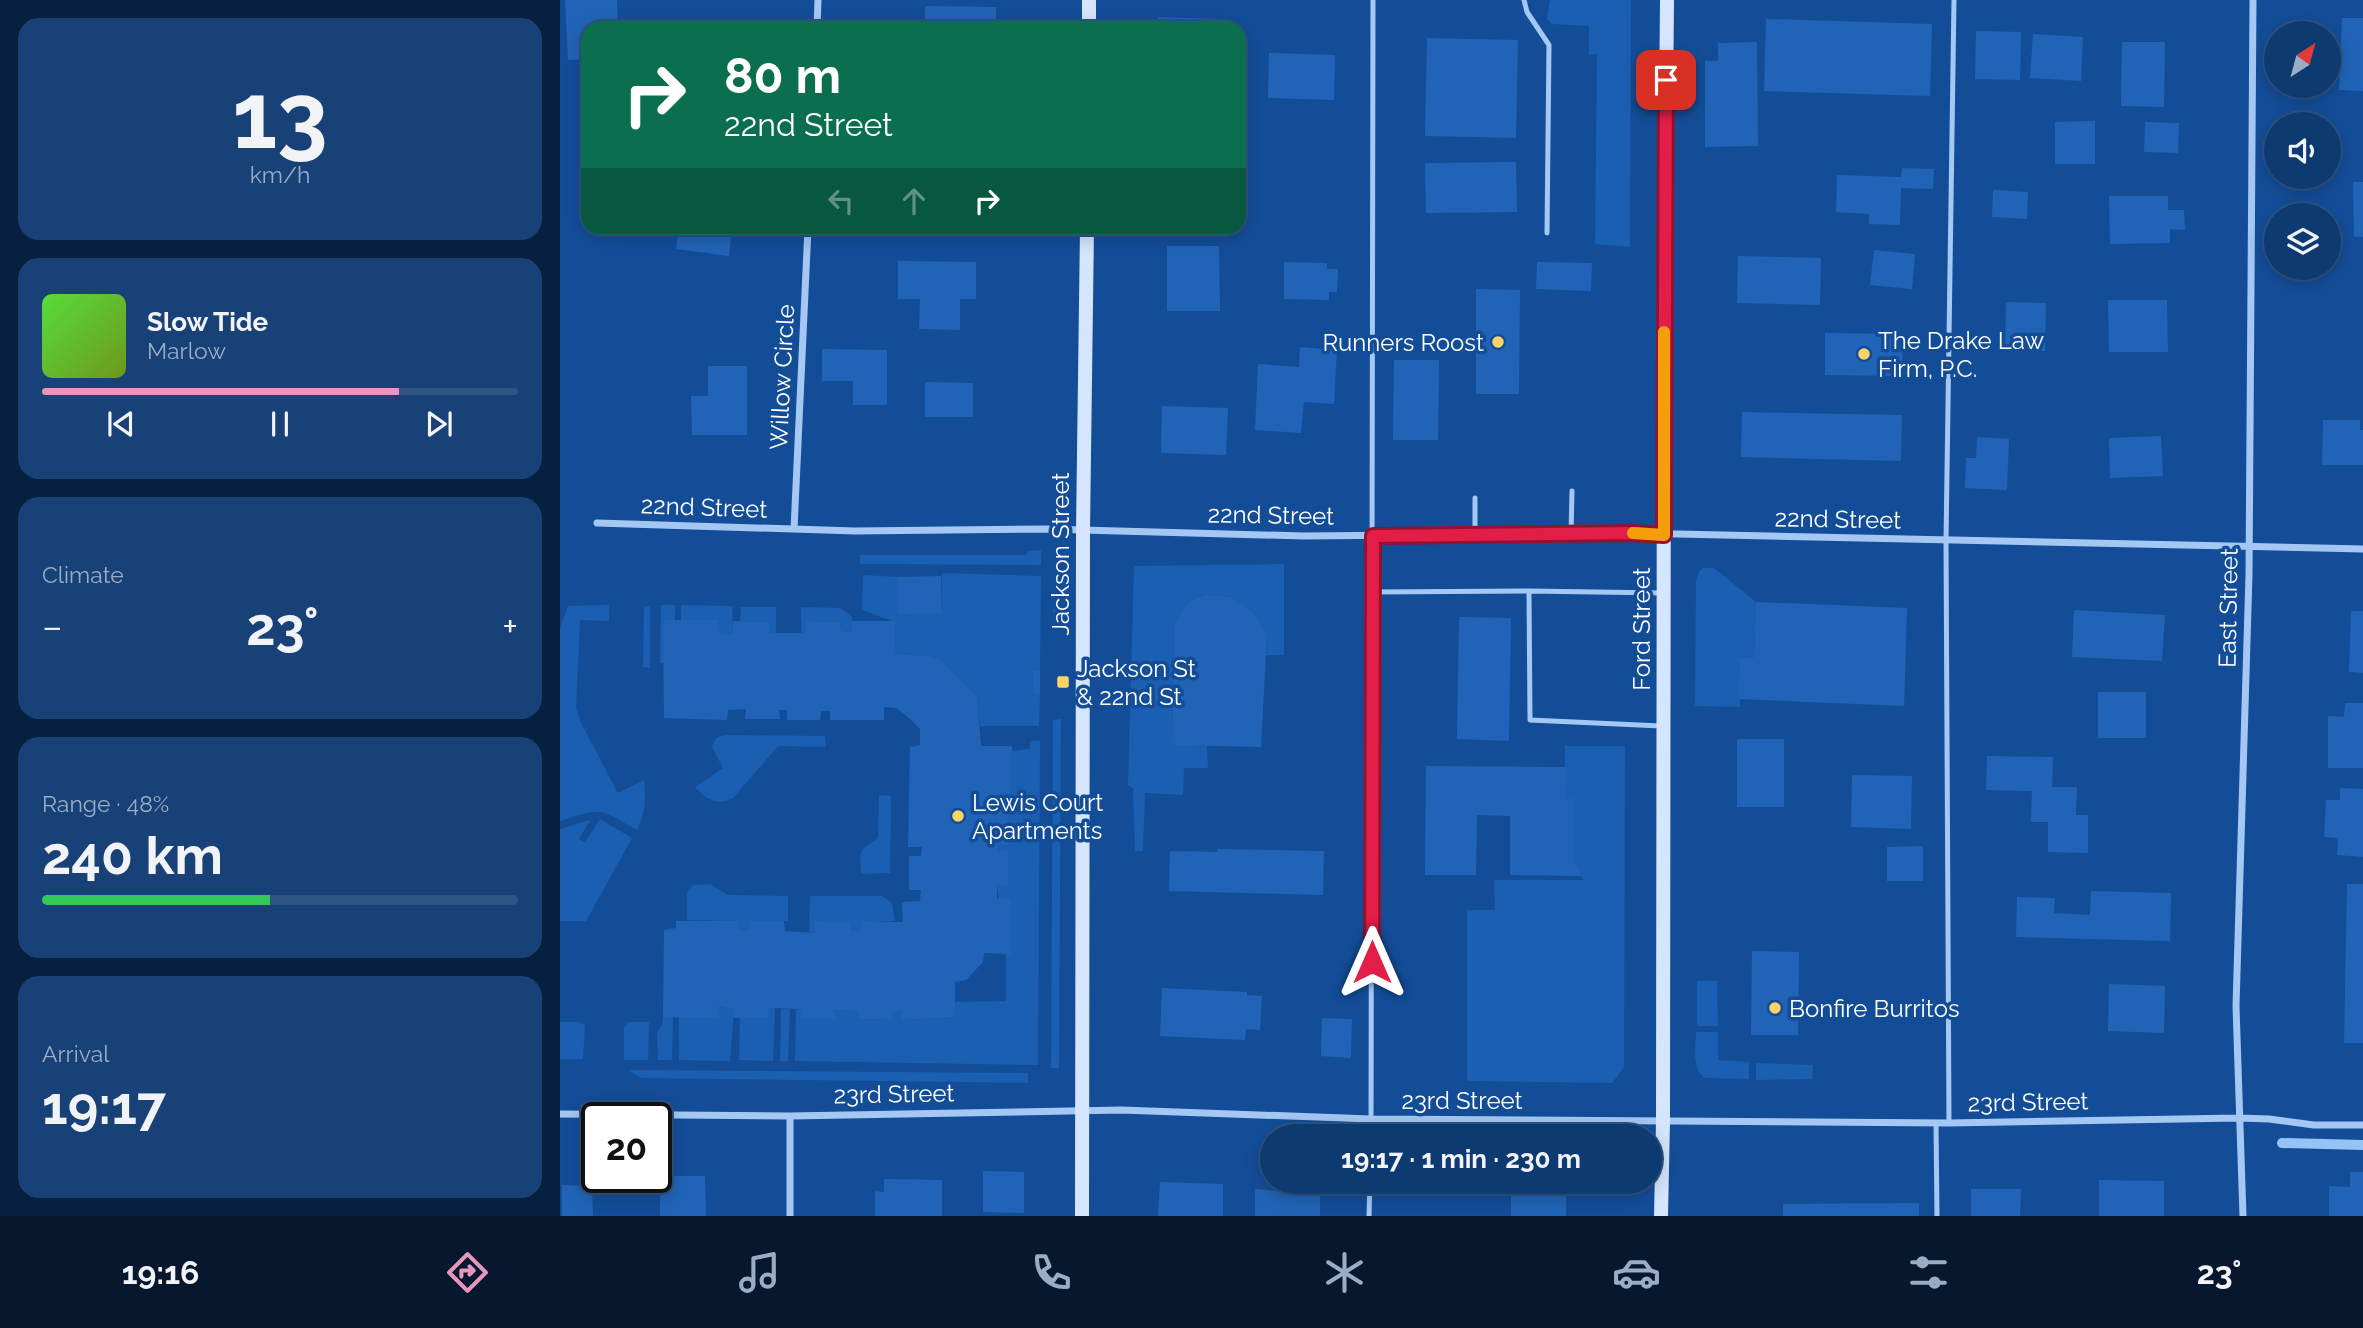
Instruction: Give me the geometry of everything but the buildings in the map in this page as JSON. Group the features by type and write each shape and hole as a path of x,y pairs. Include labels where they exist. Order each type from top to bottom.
{"main road":[{"path":"1089,0 1089,21"},
{"name":"Ford Street","path":"1661,1216 1667,0"},
{"name":"Jackson Street","path":"1082,1216 1083,531 1087,235"}],"street":[{"path":"817,21 818,0"},
{"name":"East Street","path":"2243,1216 2236,1006 2249,548 2253,0"},
{"name":"Willow Circle","path":"794,529 808,235"},
{"name":"22nd Street","path":"597,523 794,529 1373,536 1631,533 2363,549"},
{"name":"23rd Street","path":"560,1114 790,1116 1122,1110 1371,1119 1949,1123 2239,1118 2314,1125 2363,1125"},
{"path":"790,1116 790,1216"}],"lane":[{"path":"1371,1124 1373,0"},
{"path":"1524,0 1527,12 1549,45 1547,233"},
{"path":"1949,1123 1946,541 1954,0"},
{"path":"1571,535 1572,491"},
{"path":"1475,498 1475,535"},
{"path":"1529,591 1530,720 1664,726"},
{"path":"1373,592 1664,594"},
{"path":"1936,1123 1937,1216"},
{"path":"1369,1216 1370,1194"}],"shaded area":[{"path":"1550,0 1631,0 1630,247 1595,244 1597,54 1589,54 1589,26 1552,24 1547,19"},
{"path":"1041,550 1041,565 860,564 860,555 1026,555 1029,551"},
{"path":"1284,564 1284,655 1266,655 1267,634 1252,611 1232,597 1205,595 1189,601 1175,622 1172,744 1207,746 1208,768 1184,768 1183,795 1145,793 1143,851 1135,851 1133,788 1128,785 1134,566"},
{"path":"1703,568 1714,568 1756,602 1754,658 1740,658 1740,707 1695,706 1696,580"},
{"path":"942,573 1041,576 1040,671 1034,670 1040,694 1039,726 980,726 977,697 943,661 929,656 895,654 895,622 862,610 863,575 898,577 899,615 941,614"},
{"path":"1054,574 1062,574 1061,625 1053,625"},
{"path":"609,605 609,621 580,620 576,708 581,723 618,793 644,780 645,805 637,830 600,812 585,813 560,821 560,628 568,606"},
{"path":"650,605 650,668 643,667 644,607"},
{"path":"661,605 675,605 675,620 663,620 664,663 660,663"},
{"path":"681,605 732,606 733,633 719,634 681,620"},
{"path":"741,607 776,607 776,633 769,633 769,622 740,621"},
{"path":"801,607 841,608 852,617 852,632 841,631 840,622 806,621 805,633 801,633"},
{"path":"1061,719 1059,1068 1051,1068 1053,720"},
{"path":"725,735 825,736 826,747 778,746 733,798 717,801 703,795 695,787 723,768 712,747 716,738"},
{"path":"1030,741 1040,741 1038,1065 795,1061 796,1010 801,1009 801,1019 835,1019 835,1010 859,1011 859,1019 892,1020 893,1011 902,1011 903,1020 955,1017 955,1002 1006,1001 1006,953 997,885 1008,884 1008,851 998,851 998,845 1008,844 1008,811 998,810 999,801 1011,801 1012,751 1030,749"},
{"path":"1565,746 1625,746 1624,1067 1612,1083 1467,1081 1467,910 1495,910 1494,880 1583,880 1573,861 1573,799 1565,799"},
{"path":"879,795 891,796 890,873 861,874 862,852 878,838"},
{"path":"600,819 632,838 586,921 560,921 560,829 590,820 579,839 585,842"},
{"path":"710,884 728,895 788,896 788,921 750,921 748,931 738,931 738,921 687,920 687,893 693,885"},
{"path":"810,896 882,896 892,903 895,921 862,921 861,931 850,931 849,922 816,921 815,933 809,932"},
{"path":"1697,981 1717,981 1718,1026 1697,1026"},
{"path":"718,1007 734,1009 730,1061 679,1060 679,1017 718,1019"},
{"path":"775,1008 773,1061 739,1060 740,1017 767,1018 768,1009"},
{"path":"781,1009 790,1009 788,1061 780,1061"},
{"path":"663,1017 673,1017 672,1060 658,1060 657,1032"},
{"path":"560,1022 579,1022 585,1025 583,1059 560,1059"},
{"path":"629,1022 649,1022 648,1060 624,1060 624,1027"},
{"path":"1696,1032 1718,1032 1718,1060 1749,1062 1749,1079 1705,1078 1696,1063"},
{"path":"1756,1063 1813,1065 1812,1079 1756,1080"},
{"path":"628,1070 1028,1073 1028,1083 641,1078"}],"waterway":[{"path":"2282,1143 2363,1145"}],"slow traffic":[{"path":"1633,533 1664,535 1664,332"}],"place":[{"name":"Runners Roost","path":"1498,342"},
{"name":"The Drake Law Firm, P.C.","path":"1864,354"},
{"name":"Jackson St & 22nd St","path":"1063,682"},
{"name":"Lewis Court Apartments","path":"958,816"},
{"name":"Bonfire Burritos","path":"1775,1008"}],"route":[{"path":"1372,962 1373,536 1631,533 1664,535 1666,80"}]}
